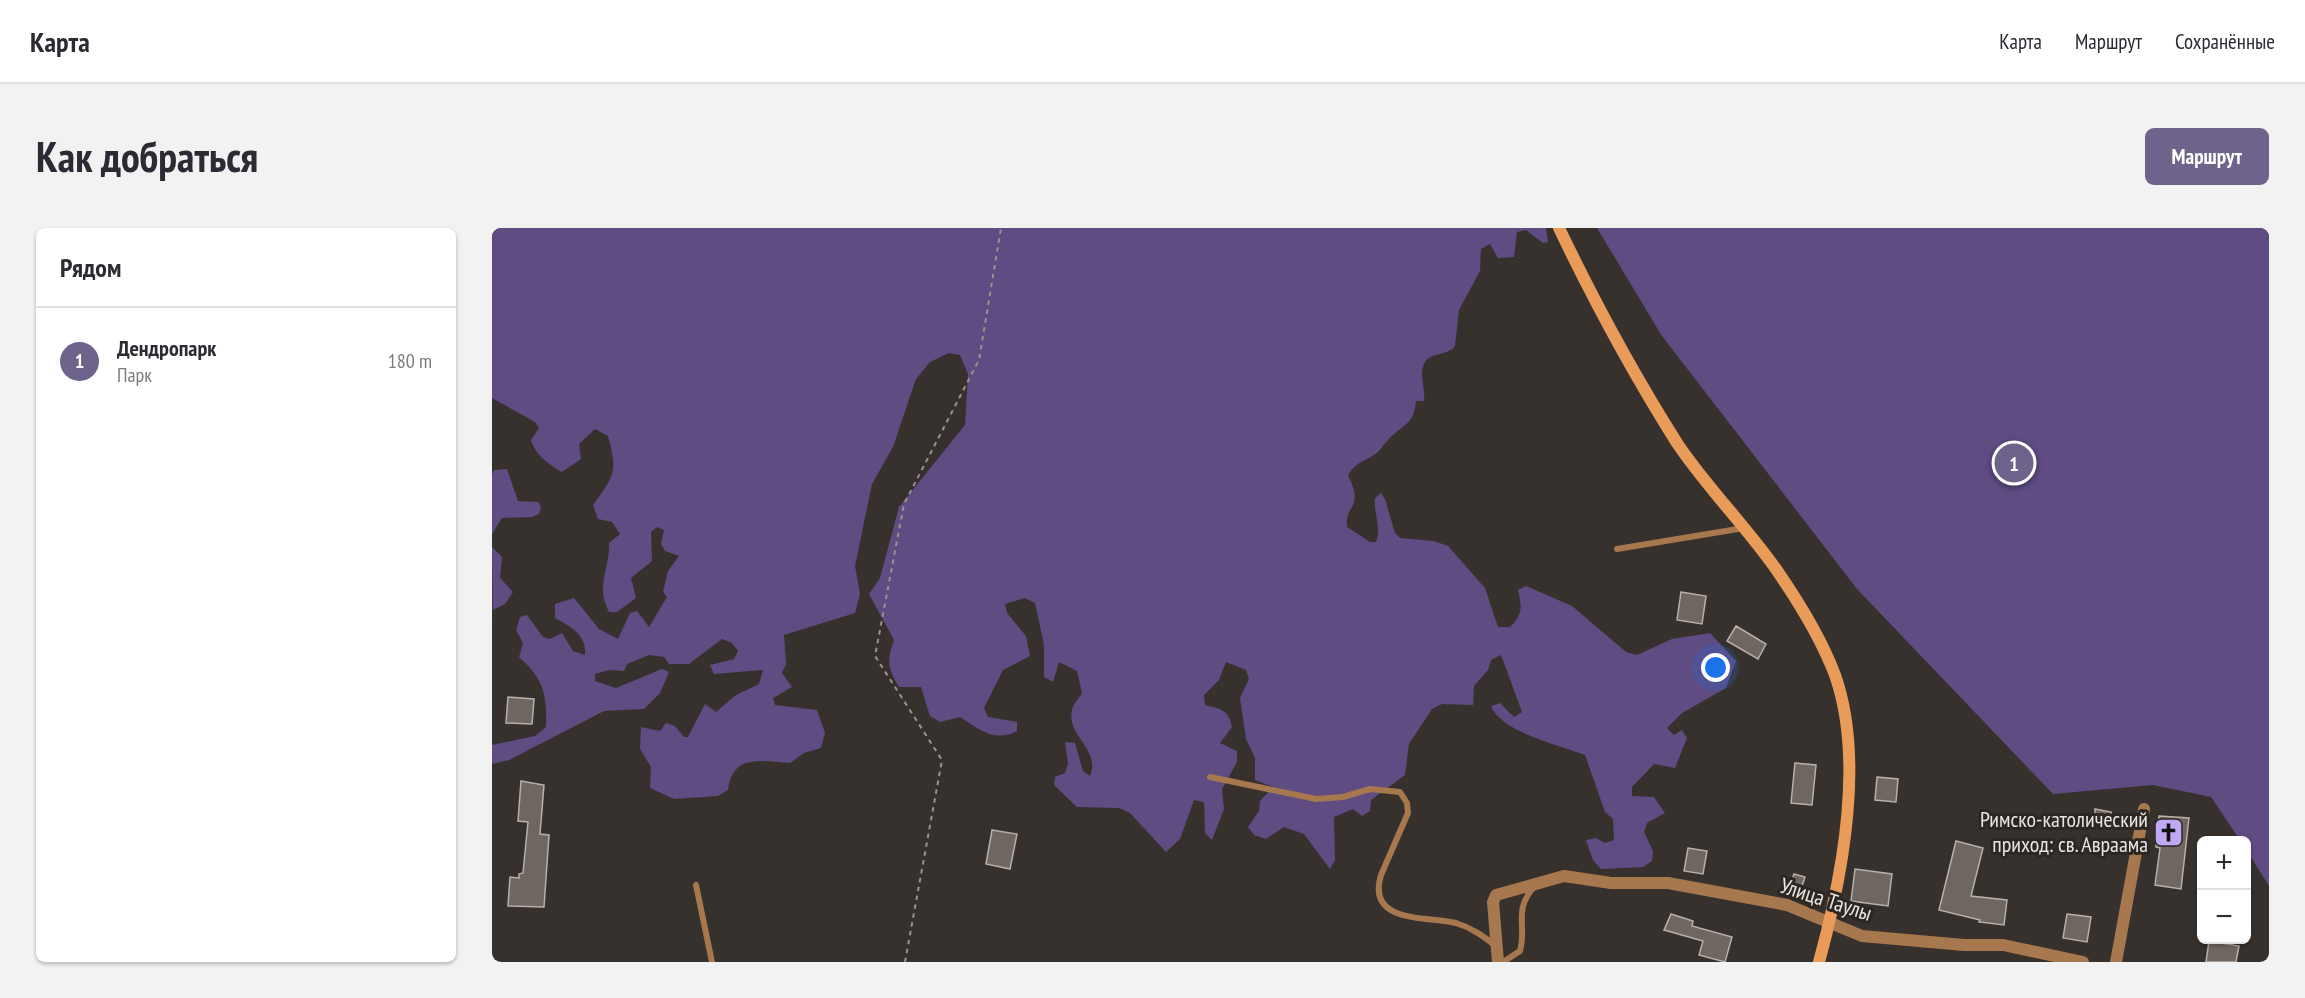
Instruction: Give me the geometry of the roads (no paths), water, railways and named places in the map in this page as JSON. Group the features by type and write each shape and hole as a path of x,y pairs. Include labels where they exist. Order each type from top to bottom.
{"street":[{"path":"1558,228 1678,444 1746,528 1778,572 1822,644 1835,677 1848,749 1848,783 1845,828 1830,923 1819,962"},
{"path":"2116,962 2144,809"},
{"name":"Улица Таулы","path":"1499,948 1493,902 1496,896 1564,876 1611,883 1668,883 1787,905 1862,936 1964,945 2002,945 2083,962"},
{"path":"1499,948 1500,962"}],"lane":[{"path":"1617,549 1746,528"},
{"path":"1210,777 1316,799 1343,797 1370,789 1400,792 1407,803 1408,813 1405,825 1378,884 1381,900 1391,912 1473,929 1499,948"},
{"path":"696,885 712,962"},
{"path":"1500,962 1520,951 1523,942 1520,915 1522,904 1535,885"}],"place":[{"name":"Дендропарк","path":"2014,463"},
{"name":"Римско-католический приход: св. Авраама","path":"2169,832"}]}
